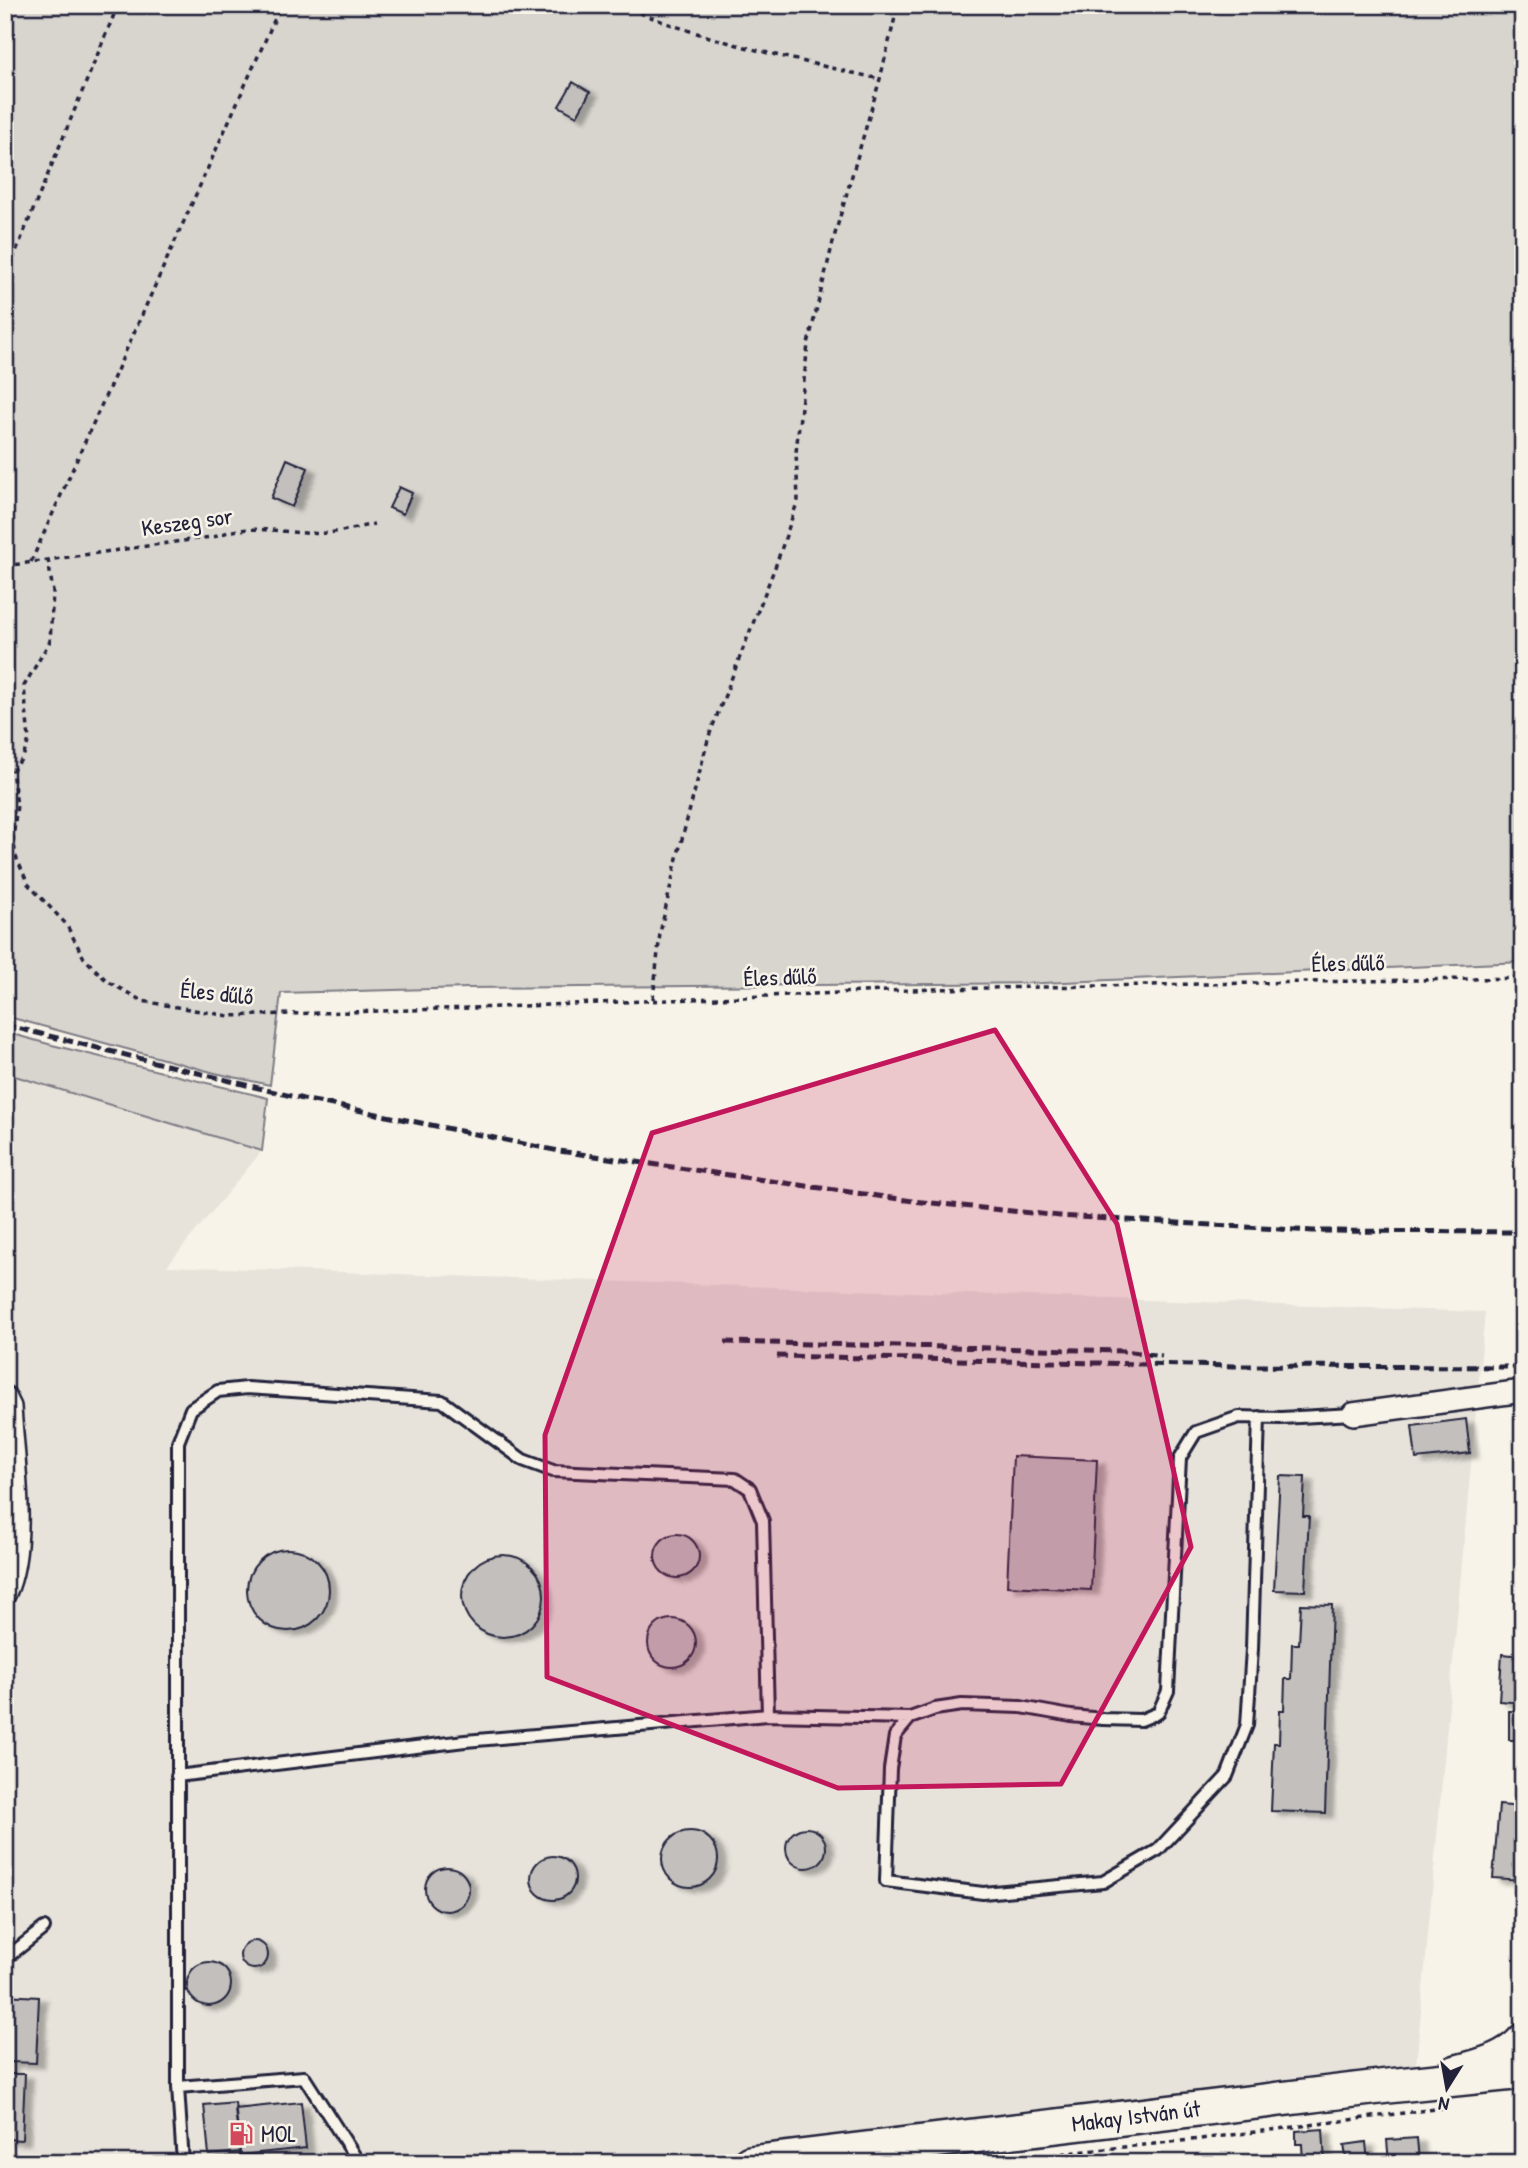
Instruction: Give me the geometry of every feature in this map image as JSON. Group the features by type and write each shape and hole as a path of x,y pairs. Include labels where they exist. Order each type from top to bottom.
{"main road":[{"path":"1388,2086 1475,2066 1513,2050 1523,2039"},
{"name":"Makay István út","path":"750,2163 1523,2072"}],"street":[{"path":"1353,1414 1523,1391"},
{"path":"5,1397 10,1407 16,1508 15,1563 5,1593"}],"lane":[{"path":"183,2163 178,2087 178,1442 191,1409 218,1391 247,1388 442,1401 523,1460 552,1471 735,1479 751,1489 763,1521 768,1715"},
{"path":"177,1776 466,1741 768,1715 910,1718 934,1709 961,1705 1021,1707 1071,1716 1141,1720 1158,1713 1168,1691 1180,1458 1196,1432 1239,1417 1353,1414"},
{"path":"910,1718 895,1736 890,1769 886,1881 983,1893 1103,1882 1158,1850 1227,1776 1247,1725 1259,1417"},
{"path":"5,1959 44,1928"},
{"path":"178,2087 304,2077 359,2163"}],"path":[{"path":"5,278 118,5"},
{"path":"31,562 281,5"},
{"path":"621,5 654,20 759,52 880,79"},
{"path":"653,999 663,920 709,736 799,500 796,452 808,344 835,233 880,79 898,5"},
{"name":"Keszeg sor","path":"5,566 218,536 227,532 267,530 326,533 374,524"},
{"name":"Éles dűlő","path":"48,559 53,592 50,641 24,686 29,740 23,757 12,771 17,805 13,838 16,857 28,884 66,924 84,958 107,981 142,1001 229,1016 948,988 1523,978"},
{"path":"979,2163 1200,2139 1444,2108"}],"highlighted area":[{"path":"995,1030 1117,1224 1191,1547 1061,1784 838,1788 547,1677 545,1435 652,1133"}],"shaded area":[{"path":"5,5 1523,5 1523,962 1042,983 469,988 281,993 270,1085 215,1073 5,1016"},
{"path":"5,1032 268,1098 262,1151 5,1073"},
{"path":"5,1073 262,1151 167,1266 1485,1312 1416,2066 833,2163 5,2163"}],"building":[{"path":"573,82 590,92 577,116 559,106"},
{"path":"287,459 308,468 292,507 271,498"},
{"path":"399,487 412,493 403,514 389,508"},
{"path":"1466,1419 1470,1453 1416,1459 1412,1426"},
{"path":"1013,1456 1097,1460 1091,1590 1007,1586"},
{"path":"1280,1476 1305,1477 1303,1516 1309,1516 1305,1591 1274,1590"},
{"path":"677,1534 693,1540 699,1556 693,1572 677,1578 661,1572 655,1556 661,1540"},
{"path":"288,1549 304,1552 317,1561 326,1574 329,1590 326,1606 317,1619 304,1628 288,1631 272,1628 259,1619 250,1606 247,1590 250,1574 259,1561 272,1552"},
{"path":"503,1555 519,1558 532,1567 541,1580 544,1596 541,1612 532,1625 519,1634 503,1637 487,1634 474,1625 465,1612 462,1596 465,1580 474,1567 487,1558"},
{"path":"1301,1604 1332,1605 1325,1813 1271,1811 1274,1743 1279,1743 1285,1679 1291,1679 1292,1644 1299,1644"},
{"path":"672,1619 689,1626 696,1643 689,1660 672,1667 655,1660 648,1643 655,1626"},
{"path":"1502,1654 1523,1656 1523,1703 1499,1701"},
{"path":"1509,1711 1523,1711 1523,1740 1509,1740"},
{"path":"1499,1805 1523,1807 1523,1880 1493,1878"},
{"path":"806,1828 820,1834 826,1848 820,1862 806,1868 792,1862 786,1848 792,1834"},
{"path":"690,1831 701,1833 710,1839 716,1848 716,1870 710,1879 701,1885 690,1887 679,1885 670,1879 664,1870 662,1859 664,1848 670,1839 679,1833"},
{"path":"553,1856 568,1863 575,1878 568,1893 553,1900 538,1893 531,1878 538,1863"},
{"path":"447,1867 462,1874 469,1889 462,1904 447,1911 432,1904 425,1889 432,1874"},
{"path":"254,1941 264,1945 268,1955 264,1965 254,1969 244,1965 240,1955 244,1945"},
{"path":"209,1962 224,1969 231,1984 224,1999 209,2006 194,1999 187,1984 194,1969"},
{"path":"5,1995 39,1997 36,2063 9,2062 9,2074 25,2074 22,2140 5,2139"},
{"path":"235,2102 240,2152 209,2155 204,2105"},
{"path":"301,2102 306,2148 240,2155 235,2109"},
{"path":"1323,2129 1325,2163 1303,2163 1302,2144 1296,2144 1296,2131"},
{"path":"1417,2138 1419,2161 1389,2163 1387,2140"},
{"path":"1366,2142 1368,2163 1347,2163 1344,2145"},
{"path":"1089,2158 1090,2163 1061,2161"}],"railway":[{"path":"5,1025 303,1099 559,1151 913,1201 1060,1216 1313,1231 1523,1232"},
{"path":"725,1342 1125,1351 1162,1356"},
{"path":"777,1356 1234,1366 1523,1367"}],"place":[{"name":"MOL","path":"241,2134"}]}
